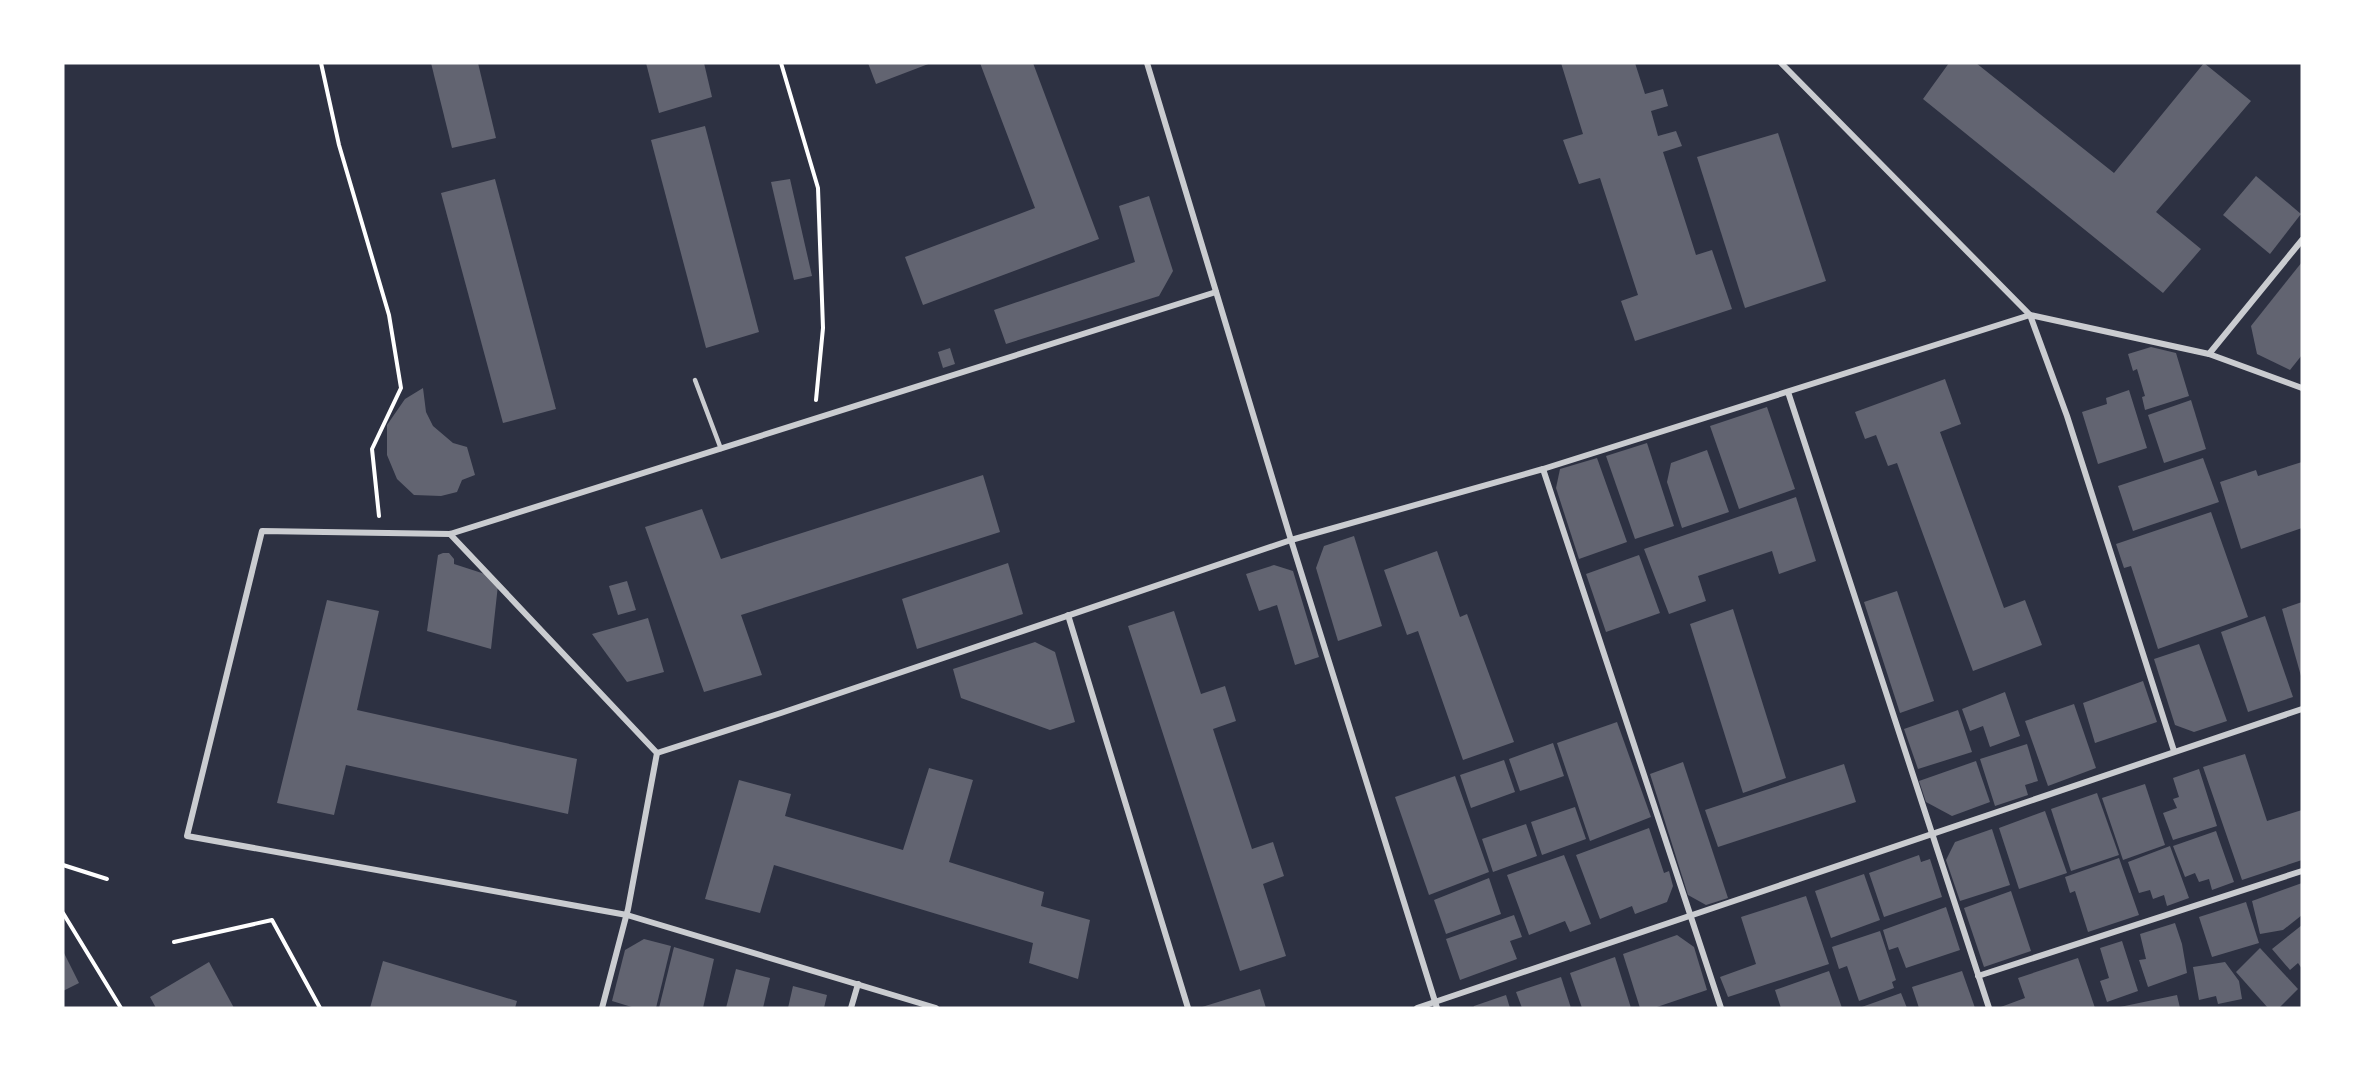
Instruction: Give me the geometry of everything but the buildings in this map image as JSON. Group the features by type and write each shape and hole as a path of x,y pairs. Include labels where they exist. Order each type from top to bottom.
{"street":[{"path":"1147,63 1291,540 1436,1005"},
{"path":"1781,63 2030,315 2067,416 2174,751"},
{"path":"2209,354 2302,240"},
{"path":"936,1008 627,915 187,836 262,531 450,534 1216,292"},
{"path":"657,753 1291,540 1543,469 2030,315 2209,354 2302,388"},
{"path":"1788,392 1989,1008"},
{"path":"1543,469 1721,1008"},
{"path":"450,534 657,753"},
{"path":"1068,615 1188,1008"},
{"path":"1417,1008 1436,1005 1691,915 2302,709"},
{"path":"602,1008 627,915 657,753"},
{"path":"1978,976 2302,871"},
{"path":"851,1008 858,984"}],"lane":[{"path":"695,380 721,449"}],"path":[{"path":"321,63 339,145 389,315 401,387 372,449 378,511 384,533"},
{"path":"781,63 818,188 823,328 814,419"},
{"path":"63,865 107,879"},
{"path":"63,913 121,1008"},
{"path":"174,942 272,920 320,1008"}]}
